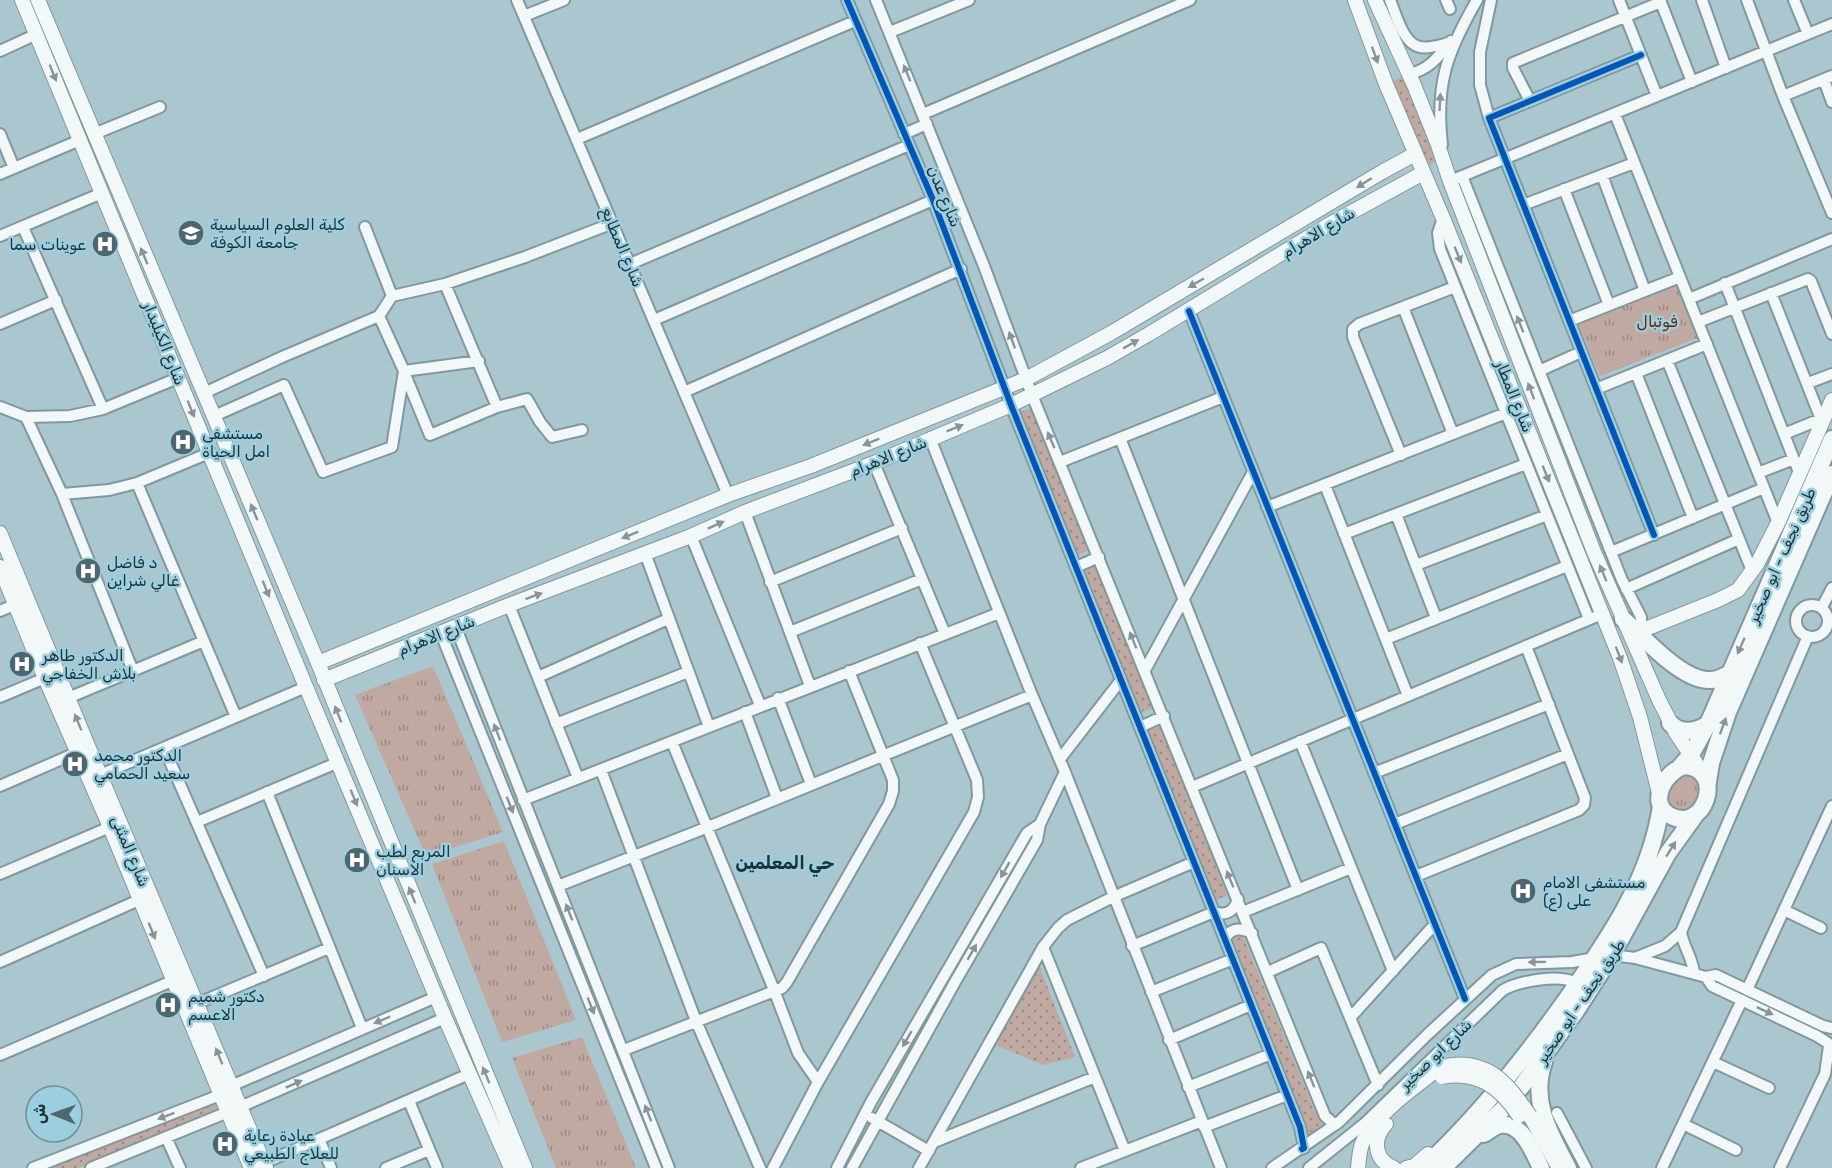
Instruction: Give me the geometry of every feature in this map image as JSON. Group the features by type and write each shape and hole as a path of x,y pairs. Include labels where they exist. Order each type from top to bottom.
{"highway":[{"name":"طريق نجف - ابو صخير","path":"1685,761 1708,724 1832,439"},
{"name":"طريق نجف - ابو صخير","path":"1706,778 1728,712 1832,474"},
{"path":"1623,619 1671,662 1699,679 1715,680 1729,674"},
{"path":"1670,723 1674,728 1686,731 1697,730 1708,724"},
{"path":"1685,761 1706,778 1706,799 1701,810 1694,817 1684,820 1668,814 1661,802 1661,787 1666,778 1685,761"},
{"name":"طريق نجف - ابو صخير","path":"1595,958 1611,935 1644,870 1654,845 1661,802"},
{"name":"طريق نجف - ابو صخير","path":"1443,1168 1515,1094 1576,1011 1612,955 1668,853 1694,817"},
{"path":"1423,1168 1500,1087 1531,1050 1595,958"},
{"path":"1556,1037 1541,1072 1538,1093 1545,1123 1568,1168"},
{"path":"1462,1150 1494,1128 1510,1125 1518,1130 1541,1168"}],"main road":[{"name":"شارع الكيليدار","path":"22,0 436,997 469,1074 489,1101"},
{"name":"شارع الكيليدار","path":"38,0 318,663 489,1101"},
{"name":"شارع المطار","path":"1355,0 1386,84 1443,218 1602,614 1633,696 1661,802"},
{"name":"شارع المطار","path":"1376,0 1450,171 1570,492 1685,761"},
{"path":"1386,84 1395,74 1409,74"},
{"name":"شارع الاهرام","path":"318,663 728,495 811,466 1026,379 1111,333 1415,154"},
{"name":"شارع الاهرام","path":"324,680 509,605 581,579 745,512 874,463 1011,405 1107,358 1190,311 1330,224 1424,174 1439,176 1450,171"},
{"path":"1276,236 1277,246 1285,252"},
{"path":"1261,245 1269,249 1269,262"},
{"path":"141,286 148,291 152,290 154,279"},
{"path":"159,327 157,324 161,318 168,321 185,362 194,369"},
{"path":"1637,631 1738,590 1752,571 1778,523 1832,400"},
{"path":"1518,443 1531,437"},
{"path":"811,466 810,475 816,484"},
{"path":"791,473 800,480 799,491"},
{"path":"1570,492 1584,485"},
{"name":"شارع المثنى","path":"0,533 41,649 68,698 196,1004 234,1110 260,1166"},
{"path":"571,559 571,572 581,579"},
{"path":"554,566 564,574 565,579 561,586"},
{"name":"شارع المثنى","path":"0,567 14,605 34,631"},
{"path":"383,636 390,654"},
{"name":"شارع المثنى","path":"41,649 45,678 110,827 172,981 226,1090"},
{"path":"1394,1168 1379,1156 1377,1138 1380,1131 1441,1072"},
{"path":"1358,1168 1362,1144 1373,1128 1399,1101 1441,1072 1470,1076 1489,1083 1525,1118 1559,1168"},
{"path":"489,1101 497,1137 511,1168"},
{"path":"489,1101 525,1168"},
{"path":"1525,1118 1547,1168"},
{"path":"1406,1168 1418,1163 1447,1137 1465,1125"},
{"path":"497,1137 498,1132 505,1132 516,1159 525,1168"}],"street":[{"name":"شارع المطابع","path":"518,0 728,495"},
{"path":"524,16 564,0"},
{"name":"شارع عدن","path":"847,0 933,200 1011,405 1287,1095 1302,1134 1304,1148 1302,1149"},
{"name":"شارع عدن","path":"876,0 984,266 1032,395 1325,1116 1335,1125 1339,1122"},
{"path":"890,32 969,0"},
{"path":"904,134 925,119 1190,0"},
{"path":"1390,0 1412,44 1423,48 1449,43"},
{"path":"1477,0 1459,31 1444,70 1439,98 1439,124 1450,171 1539,371 1626,589 1641,617 1637,631"},
{"path":"1491,0 1480,52 1480,85 1489,118 1654,535"},
{"path":"1619,0 1658,96"},
{"path":"1702,0 1726,68"},
{"path":"1747,0 1783,96 1832,213"},
{"path":"1794,0 1808,34"},
{"path":"1530,101 1513,68 1513,63 1661,1 1692,82"},
{"path":"577,139 855,21"},
{"path":"1450,171 1504,157 1615,114 1832,24"},
{"path":"1409,74 1430,65 1459,31"},
{"path":"0,51 37,34"},
{"path":"1489,118 1641,55"},
{"path":"1783,96 1828,78 1832,102"},
{"path":"94,134 160,107"},
{"path":"1615,114 1778,523"},
{"path":"0,134 14,168"},
{"path":"0,174 80,140"},
{"path":"630,264 909,145"},
{"path":"1523,205 1634,163"},
{"path":"1602,175 1645,291"},
{"path":"1564,189 1608,305"},
{"path":"0,236 102,194"},
{"path":"654,320 933,200"},
{"path":"1443,218 1438,228 1438,244 1589,619"},
{"path":"204,393 379,316 392,296 445,284 525,257 613,223"},
{"path":"23,226 103,409"},
{"path":"365,227 392,296"},
{"path":"1689,299 1832,239"},
{"path":"684,392 960,269"},
{"path":"1569,321 1680,277"},
{"path":"1698,322 1805,279 1810,280 1832,334"},
{"path":"445,284 498,407"},
{"path":"1725,284 1800,475"},
{"path":"1401,455 1352,333 1359,324 1455,286"},
{"path":"1770,293 1822,421 1784,434"},
{"path":"0,324 56,300"},
{"path":"1403,307 1453,434"},
{"path":"1190,311 1466,999"},
{"path":"379,316 430,435 498,407 527,399 552,437 582,430"},
{"path":"1596,389 1707,344"},
{"path":"1539,371 1581,352"},
{"path":"1667,360 1752,571"},
{"path":"404,371 479,362"},
{"path":"214,416 284,385 323,472 392,447 404,371"},
{"path":"1636,373 1693,518"},
{"path":"1808,383 1832,374"},
{"path":"0,408 26,417 70,416 103,409 178,378"},
{"path":"1060,462 1223,396"},
{"path":"1267,507 1506,413"},
{"path":"26,417 62,494 133,671"},
{"path":"930,438 1032,695 1065,771 1221,1168"},
{"path":"1120,438 1298,890"},
{"path":"62,494 108,490 137,483 209,453"},
{"path":"1758,473 1794,459"},
{"path":"874,463 945,634"},
{"path":"1344,534 1526,464"},
{"path":"1145,670 1253,472"},
{"path":"137,483 236,717"},
{"path":"1325,485 1408,696"},
{"path":"1611,552 1764,488"},
{"path":"745,512 810,686"},
{"path":"1396,514 1436,618"},
{"path":"1416,565 1547,515"},
{"path":"770,582 902,528"},
{"path":"691,536 760,705"},
{"path":"1626,589 1740,539"},
{"path":"645,553 709,727"},
{"path":"1076,567 1099,557"},
{"path":"1386,639 1567,566"},
{"path":"790,632 922,579"},
{"path":"1827,614 1810,604 1804,606 1796,616 1798,629 1813,637 1827,634 1827,614 1832,588"},
{"path":"0,611 14,605"},
{"path":"509,605 578,778"},
{"path":"523,800 999,613"},
{"path":"1192,787 1602,614"},
{"path":"538,677 668,619"},
{"path":"456,628 669,1168"},
{"path":"441,634 656,1168"},
{"path":"1635,958 1658,950 1681,932 1808,636"},
{"path":"68,698 204,641"},
{"path":"773,1168 818,1082 974,812 978,797 977,780 921,643"},
{"path":"1416,876 1582,808 1585,798 1526,646"},
{"path":"556,724 688,672"},
{"path":"624,1050 782,988 787,982 889,804 893,791 893,780 884,755 849,672"},
{"path":"0,697 45,678"},
{"path":"1060,759 1121,680"},
{"path":"100,776 306,687"},
{"path":"558,886 1032,695"},
{"path":"778,698 811,784"},
{"path":"1374,773 1549,704"},
{"path":"745,712 777,798"},
{"path":"1140,727 1164,716"},
{"path":"1300,741 1393,971"},
{"path":"672,742 798,1053 818,1082"},
{"path":"164,748 264,976"},
{"path":"0,786 78,752"},
{"path":"1395,824 1568,754"},
{"path":"197,822 339,762"},
{"path":"601,770 696,1021 760,1168"},
{"path":"852,1168 1037,840 1040,824 1065,771"},
{"path":"267,792 362,1028"},
{"path":"1662,1168 1784,910 1827,829 1832,806"},
{"path":"837,1168 943,975 1027,833 1040,824"},
{"path":"0,874 110,827"},
{"path":"919,1168 1043,947 1058,928 1067,920 1113,897 1194,862"},
{"path":"1243,912 1352,868"},
{"path":"1132,946 1214,912 1224,914 1229,912 1238,899"},
{"path":"0,962 139,900"},
{"path":"1784,910 1821,928"},
{"path":"1350,1018 1435,924"},
{"path":"1225,939 1231,931 1236,929 1252,933"},
{"path":"1681,932 1685,949 1693,964 1694,974"},
{"path":"1043,947 1125,1151"},
{"path":"196,1004 329,948"},
{"path":"1268,972 1321,948 1378,1085"},
{"path":"571,954 574,957 581,956 584,950"},
{"path":"1612,955 1635,958 1706,977 1716,975 1745,995 1817,1035 1830,1046"},
{"path":"1272,1168 1339,1122 1492,975 1507,966 1525,963 1572,962 1595,958"},
{"path":"1151,992 1233,959"},
{"path":"943,975 955,982"},
{"path":"583,985 587,977 596,979"},
{"name":"شارع ابو صخير","path":"1309,1168 1364,1124 1503,990 1530,981 1566,979 1577,984"},
{"path":"0,1055 172,981"},
{"path":"1745,995 1832,1029 1828,1037 1830,1046 1828,1071 1782,1168"},
{"path":"33,1168 226,1090 436,997"},
{"path":"1169,1040 1251,1005"},
{"path":"91,1168 105,1166 166,1137 234,1110 445,1018"},
{"path":"1188,1087 1271,1054"},
{"path":"1713,1062 1768,1088"},
{"path":"260,1166 469,1074"},
{"path":"866,1113 877,1121 931,1147 1095,1077"},
{"path":"1081,1168 1287,1095"},
{"path":"409,1101 437,1168"},
{"path":"1557,1113 1586,1168"},
{"path":"1683,1124 1736,1150"},
{"path":"166,1137 180,1168"},
{"path":"319,1139 331,1168"},
{"path":"386,1168 429,1150"}],"green space":[{"path":"1402,77 1438,159 1430,165 1427,164 1393,85 1394,80"},
{"name":"فوتبال","path":"1677,280 1700,337 1600,376 1577,321"},
{"path":"1032,408 1091,549 1076,556 1020,412"},
{"path":"1094,563 1153,708 1138,713 1083,568"},
{"path":"433,666 503,832 426,856 355,695"},
{"path":"1159,722 1227,895 1215,901 1146,728"},
{"path":"1689,774 1698,780 1699,797 1691,807 1680,812 1670,805 1667,793 1674,778"},
{"path":"504,841 576,1020 502,1042 432,864"},
{"path":"1242,934 1315,1112 1325,1127 1308,1137 1306,1125 1232,939"},
{"path":"1038,963 1075,1057 1043,1065 996,1045"},
{"path":"582,1037 636,1168 556,1168 512,1058"},
{"path":"216,1101 221,1110 78,1168 49,1168"}],"cycle path":[{"path":"847,0 933,200 1011,405 1300,1127 1304,1148 1302,1149"},
{"path":"1641,55 1489,118 1654,535"},
{"path":"1189,311 1465,999"}],"place":[{"name":"كلية العلوم السياسية جامعة الكوفة","path":"191,233"},
{"name":"عوينات سما","path":"105,244"},
{"name":"مستشفى امل الحياة","path":"183,442"},
{"name":"د فاضل غالي شراين","path":"88,571"},
{"name":"الدكتور طاهر بلاش الخفاجي","path":"22,664"},
{"name":"الدكتور محمد سعيد الحمامي","path":"75,764"},
{"name":"المربع لطب الاسنان","path":"357,860"},
{"name":"مستشفی الامام علی (ع)","path":"1523,891"},
{"name":"دكتور شميم الاعسم","path":"168,1005"},
{"name":"عيادة رعاية للعلاج الطبيعي","path":"225,1144"}],"district":[{"name":"حي المعلمین","path":"785,863"}]}
